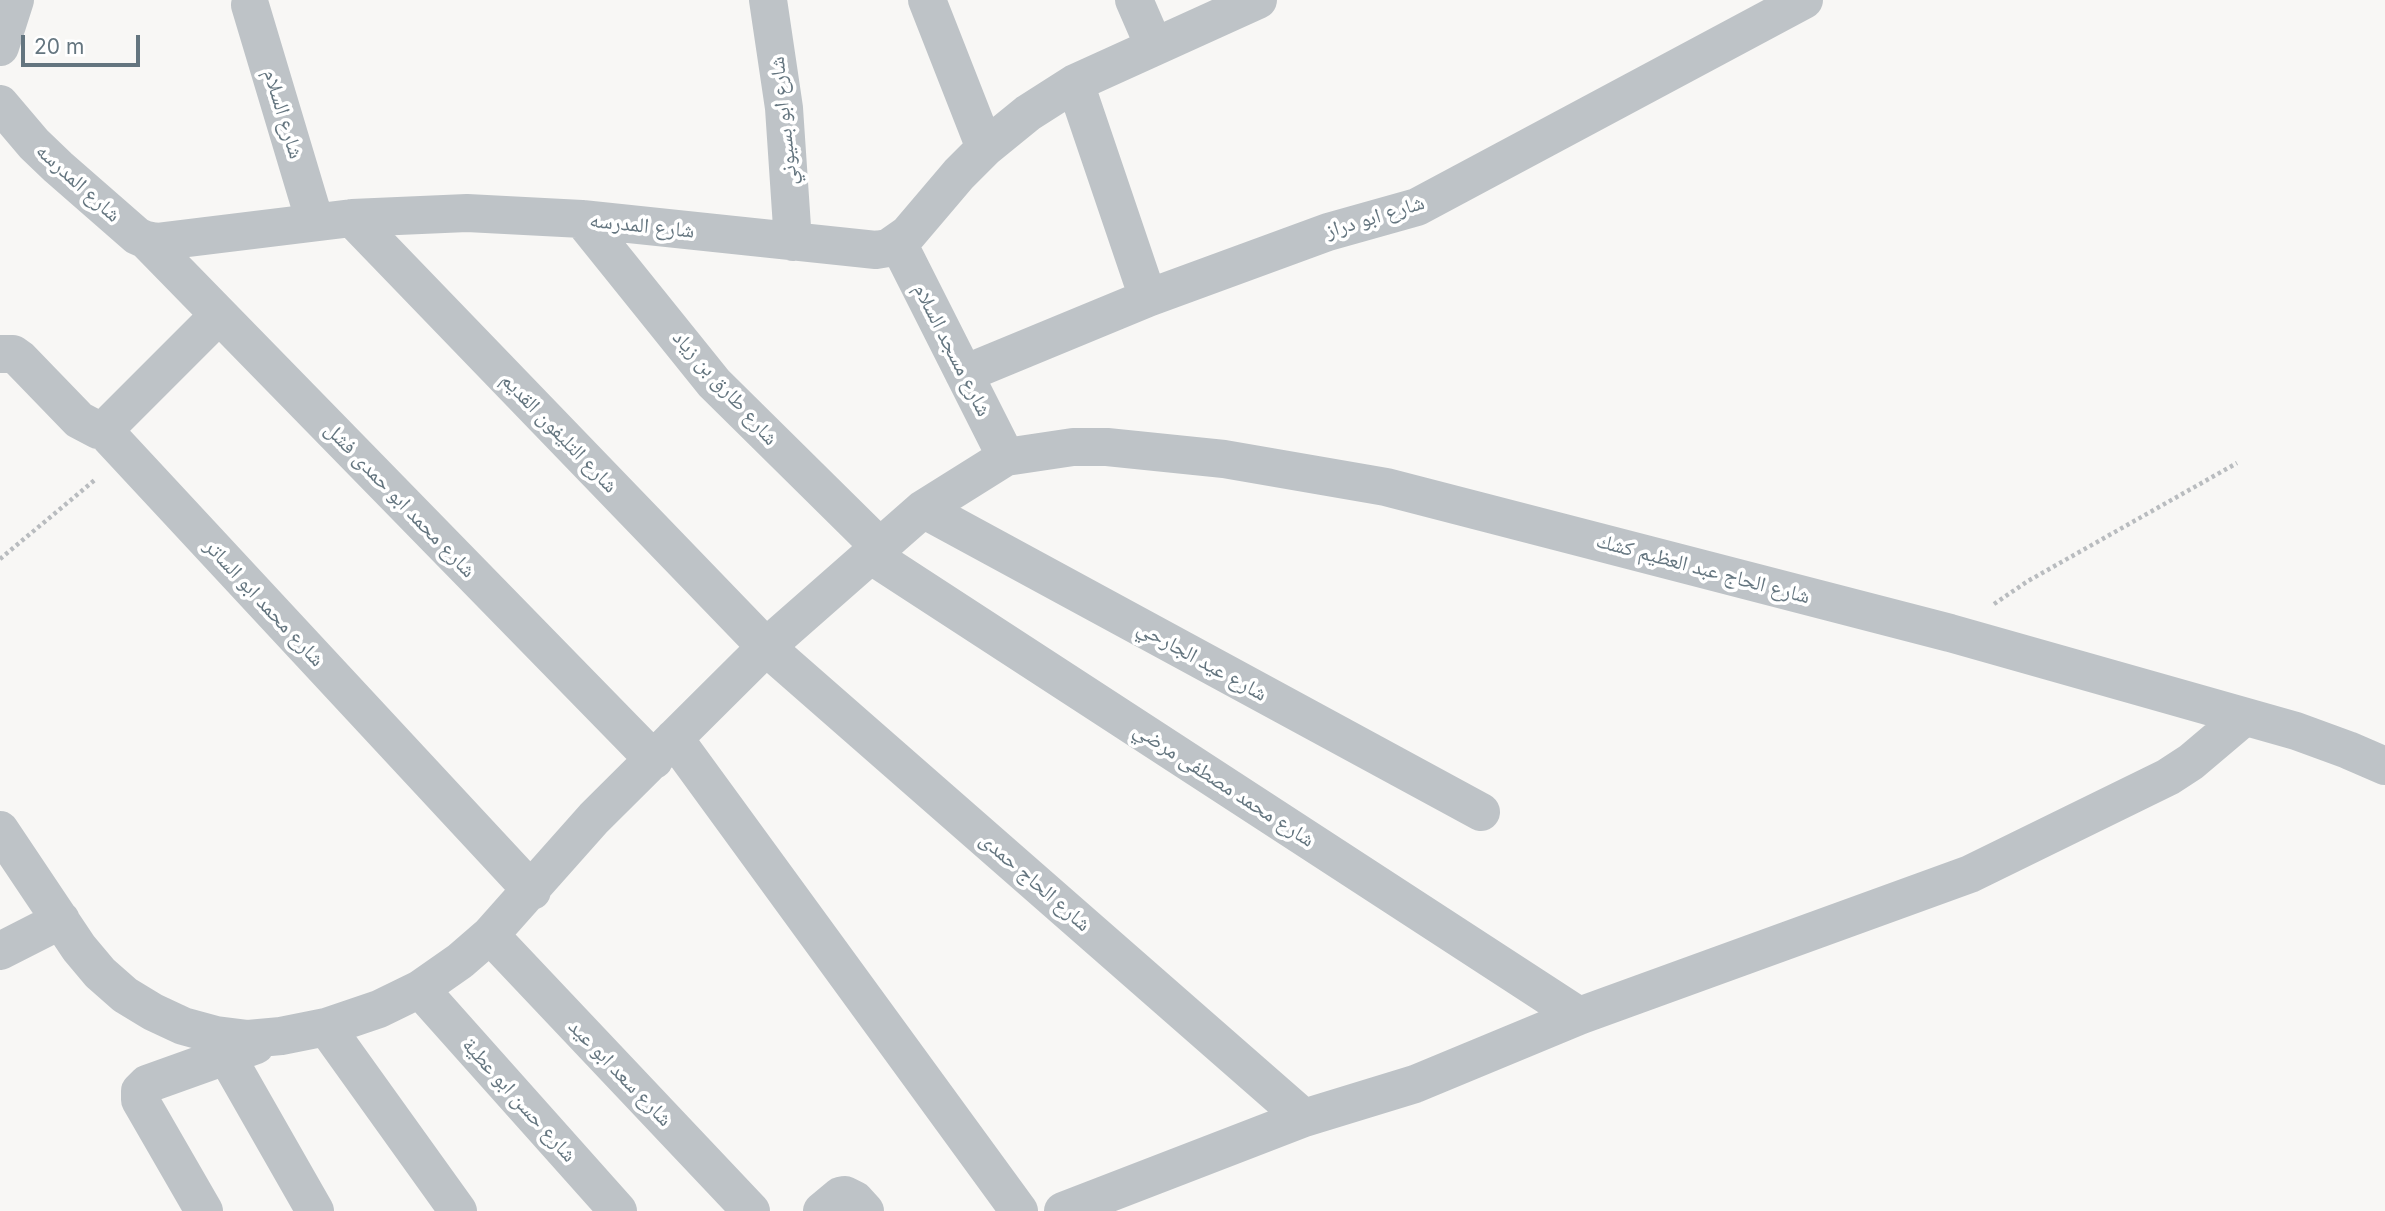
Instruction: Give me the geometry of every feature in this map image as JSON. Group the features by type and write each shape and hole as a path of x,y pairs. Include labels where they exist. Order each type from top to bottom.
{"street":[{"path":"0,47 15,0"},
{"name":"شارع ابو بسيوني","path":"768,0 785,108 793,242"},
{"path":"927,0 985,148"},
{"path":"1135,0 1154,46"},
{"path":"898,243 959,174 985,148 1028,113 1075,83 1258,0"},
{"name":"شارع ابو دراز","path":"964,373 1148,298 1328,232 1417,207 1804,0"},
{"name":"شارع السلام","path":"250,5 334,220"},
{"path":"1075,83 1148,298"},
{"name":"شارع المدرسه","path":"0,104 58,167 137,236 156,242 334,220 467,213 582,219 876,250 898,243"},
{"name":"شارع طارق بن زياد","path":"582,219 715,383 874,550"},
{"name":"شارع التليفون القديم","path":"334,220 766,647"},
{"name":"شارع محمد ابو حمدى فشل","path":"146,240 664,749 1019,1211"},
{"name":"شارع مسجد السلام","path":"898,243 1006,457"},
{"path":"117,443 113,421 219,314"},
{"path":"0,354 13,354 20,359 79,419 117,443"},
{"name":"شارع محمد ابو الساتر","path":"117,443 532,891"},
{"name":"شارع الحاج عبد العظيم كشك","path":"1006,457 1073,447 1107,447 1224,459 1386,487 1950,633 2296,731 2385,766"},
{"path":"0,830 79,948 100,973 125,995 153,1012 183,1026 216,1035 248,1039 326,1027 379,1009 420,989 460,961 490,935 532,891 594,818 766,647 923,509 1006,457"},
{"name":"شارع عيد الجارحي","path":"923,509 1481,812"},
{"name":"شارع محمد مصطفى مرضي","path":"874,550 1579,1016"},
{"name":"شارع الحاج حمدى","path":"766,647 1304,1118"},
{"path":"1063,1211 1304,1118 1415,1084 1579,1016 1970,874 2168,777 2191,762 2243,718"},
{"path":"0,951 61,920"},
{"name":"شارع سعد ابو عيد","path":"490,935 751,1211"},
{"name":"شارع حسن ابو عطية","path":"420,989 618,1211"},
{"path":"326,1027 458,1211"},
{"path":"204,1211 139,1096 143,1086 281,1036"},
{"path":"226,1055 315,1211"},
{"path":"822,1211 845,1195 866,1211"}],"path":[{"path":"0,559 117,443"},
{"path":"1950,633 2028,581 2237,463"}]}
